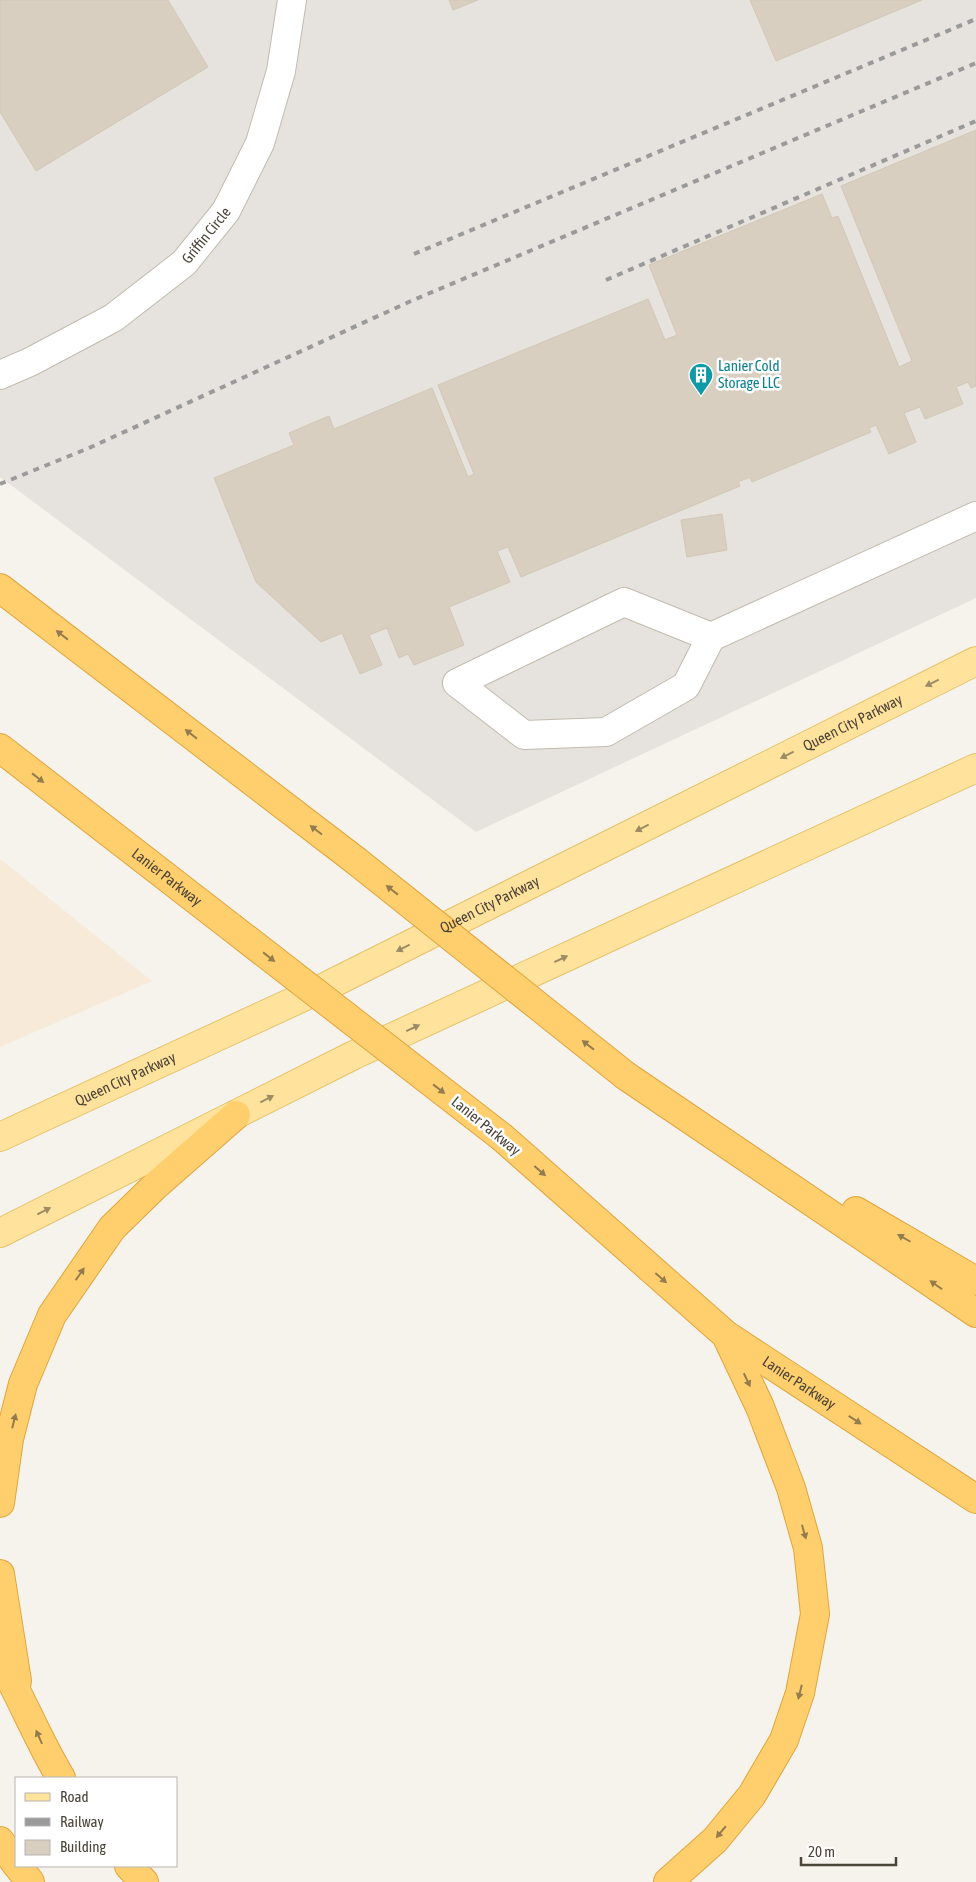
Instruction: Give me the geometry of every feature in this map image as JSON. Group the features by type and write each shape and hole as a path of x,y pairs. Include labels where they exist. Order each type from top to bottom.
{"highway":[{"path":"0,588 355,860 626,1076 976,1313"},
{"name":"Lanier Parkway","path":"0,748 503,1138 726,1336 976,1499"},
{"path":"626,1076 976,1281"},
{"path":"0,1503 9,1439 23,1384 52,1315 112,1228 155,1186 236,1115"},
{"path":"668,1882 715,1840 752,1795 784,1740 800,1693 815,1614 808,1548 792,1488 760,1407 726,1336"},
{"path":"0,1574 20,1695"},
{"path":"0,1660 20,1695 46,1753 60,1777"},
{"path":"0,1841 15,1862"},
{"path":"19,1867 30,1882"},
{"path":"130,1867 144,1882"}],"main road":[{"name":"Queen City Parkway","path":"0,1137 327,986 976,661"},
{"path":"0,1233 354,1055 976,768"}],"street":[{"name":"Griffin Circle","path":"0,375 30,362 113,318 184,263 226,211 260,143 281,71 292,0"},
{"path":"711,637 624,602 457,683 524,734 606,732 686,686 711,637 976,516"}],"shaded area":[{"path":"0,0 976,0 976,598 476,832 0,477"},
{"path":"0,859 152,981 0,1047"}],"building":[{"path":"0,0 168,0 208,67 36,171 0,112"},
{"path":"449,0 478,0 453,10"},
{"path":"750,0 922,0 776,61"},
{"name":"Lanier Cold Storage LLC","path":"976,130 976,386 971,388 968,382 956,387 963,404 925,419 920,407 904,413 916,442 889,454 876,425 869,428 871,432 752,482 750,477 738,482 740,486 521,577 508,547 497,551 510,582 449,607 464,645 414,665 408,654 399,658 387,628 369,635 382,665 360,674 342,633 321,642 256,582 214,478 294,445 289,433 329,416 334,429 432,388 468,477 474,474 438,385 648,299 665,340 677,335 649,265 822,194 832,218 838,216 899,367 912,361 841,186"},
{"path":"722,514 727,550 687,557 681,520"}],"railway":[{"path":"414,254 976,19"},
{"path":"0,484 89,448 411,301 976,63"},
{"path":"606,280 976,121"}],"place":[{"name":"Lanier Cold Storage LLC","path":"701,396"}]}
